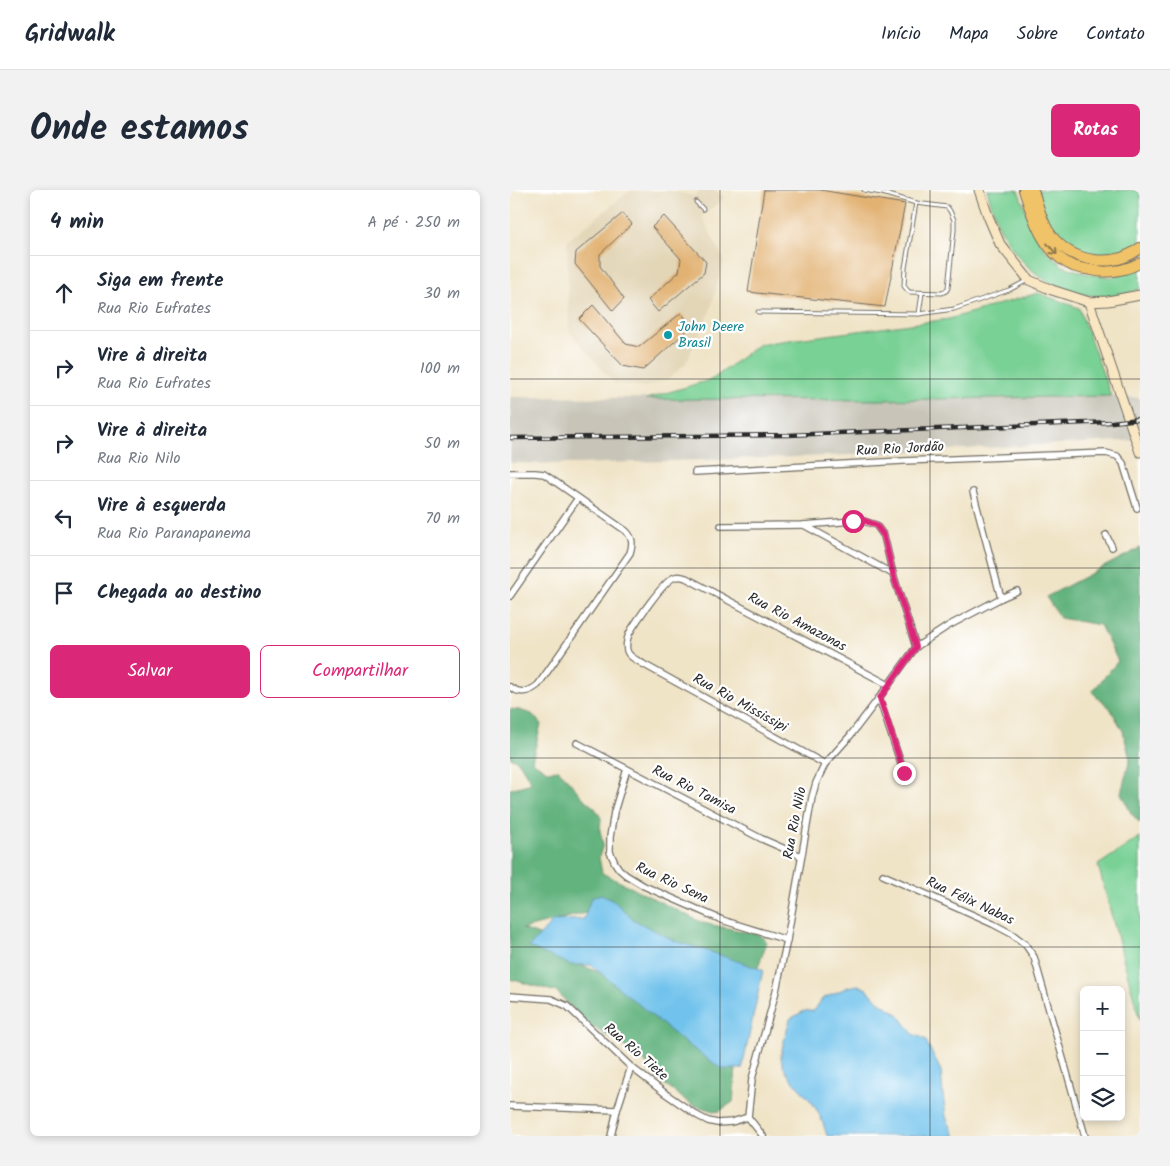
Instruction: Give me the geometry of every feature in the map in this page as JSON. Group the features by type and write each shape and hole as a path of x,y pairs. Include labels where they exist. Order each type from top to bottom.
{"main road":[{"path":"979,190 1000,244 1029,280 1089,302 1108,301 1140,294"},
{"path":"1024,190 1035,223 1041,234 1064,261 1073,266 1110,272 1126,270 1140,263"},
{"path":"1032,190 1048,230 1055,240 1078,256 1090,260 1108,260 1123,258 1140,248"},
{"path":"1089,302 1140,452"}],"street":[{"name":"Rua Rio Jordão","path":"695,472 1106,453 1117,456 1123,463 1137,508"},
{"path":"510,473 544,474 626,531 632,541 630,553 538,684 532,690 520,692 510,687"},
{"path":"973,492 1001,598"},
{"path":"510,596 578,498"},
{"path":"721,526 804,525 863,520 876,525 884,536 893,574 916,647"},
{"path":"804,525 893,574"},
{"path":"1106,535 1112,547"},
{"name":"Rua Rio Mississipi","path":"694,582 679,576 666,582 629,635 626,648 628,653 643,664 825,764"},
{"name":"Rua Rio Amazonas","path":"694,582 889,685"},
{"name":"Rua Rio Nilo","path":"748,1117 752,1079 776,991 787,940 812,797 825,764 880,698 916,647 948,626 1017,591"},
{"path":"880,698 904,773"},
{"name":"Rua Rio Tamisa","path":"577,743 762,839 801,856"},
{"name":"Rua Rio Sena","path":"627,769 614,812 610,837 610,852 619,869 644,886 722,920 787,940"},
{"name":"Rua Félix Nabas","path":"883,875 993,924 1012,934 1025,944 1034,957 1085,1136"},
{"name":"Rua Rio Tiete","path":"510,996 551,999 561,1002 631,1067 679,1104 708,1121 717,1123 732,1122 748,1117"},
{"path":"610,1136 631,1067"},
{"path":"510,1106 617,1110"},
{"path":"748,1117 762,1136"}],"lane":[{"path":"864,190 916,203 947,208 950,211 954,220 954,230 948,288 942,293 908,291 904,286 905,268 916,203"},
{"path":"696,202 703,209"},
{"path":"758,312 919,314 954,310 1009,290 1029,280"},
{"path":"919,314 922,293"}],"shaded area":[{"path":"631,190 669,190 694,196 701,190 716,190 724,198 702,216 724,260 710,311 686,363 668,379 646,387 614,383 569,331 567,241"},
{"path":"1111,396 1140,398 1140,440 829,456 574,464 510,463 510,397 879,400"}],"green space":[{"path":"987,190 1018,190 1044,249 1063,266 1088,274 1111,277 1140,267 1140,289 1112,296 1083,295 1056,286 1044,279 1022,260 1005,237"},
{"path":"1037,190 1140,190 1140,243 1131,250 1111,256 1090,255 1070,247 1061,241 1051,229"},
{"path":"1038,293 1079,308 1111,396 879,400 646,399 713,379 759,344 949,319"},
{"path":"1140,548 1140,823 1131,813 1121,793 1130,759 1123,731 1110,708 1092,692 1118,661 1100,625 1060,618 1046,597"},
{"path":"510,709 532,714 541,724 532,761 547,771 559,770 586,801 595,808 601,818 600,831 603,844 599,857 602,873 703,923 761,935 767,942 757,970 718,976 597,910 522,929 545,937 559,957 604,974 686,1043 736,1069 733,1102 718,1112 692,1105 658,1080 640,1055 586,1023 557,992 510,979 510,789 532,783 518,761 510,757"},
{"path":"1140,837 1140,1021 1098,865"}],"water":[{"path":"601,894 615,902 634,920 675,941 763,970 742,1069 722,1069 684,1042 591,965 571,965 529,947 553,921 584,919 591,898"},
{"path":"858,985 867,989 878,1001 898,1014 913,1034 925,1039 941,1071 946,1117 955,1136 827,1136 822,1120 815,1108 785,1070 781,1057 782,1049 790,1019 804,1011 814,1011 822,999 848,987"}],"building":[{"path":"764,190 820,190 905,204 885,307 748,292"},
{"path":"623,213 632,224 600,254 600,266 624,299 613,311 575,264 576,252"},
{"name":"John Deere Brasil","path":"664,216 706,262 704,273 658,312 648,300 679,272 681,259 652,227"},
{"name":"John Deere Brasil","path":"593,305 626,344 639,347 681,313 692,326 643,370 623,366 579,319"}],"railway":[{"path":"510,438 788,435 1112,422 1140,419"}],"place":[{"name":"John Deere Brasil","path":"668,335"}],"route":[{"path":"853,521 863,520 876,525 884,536 893,574 916,647 880,698 904,773"}]}
